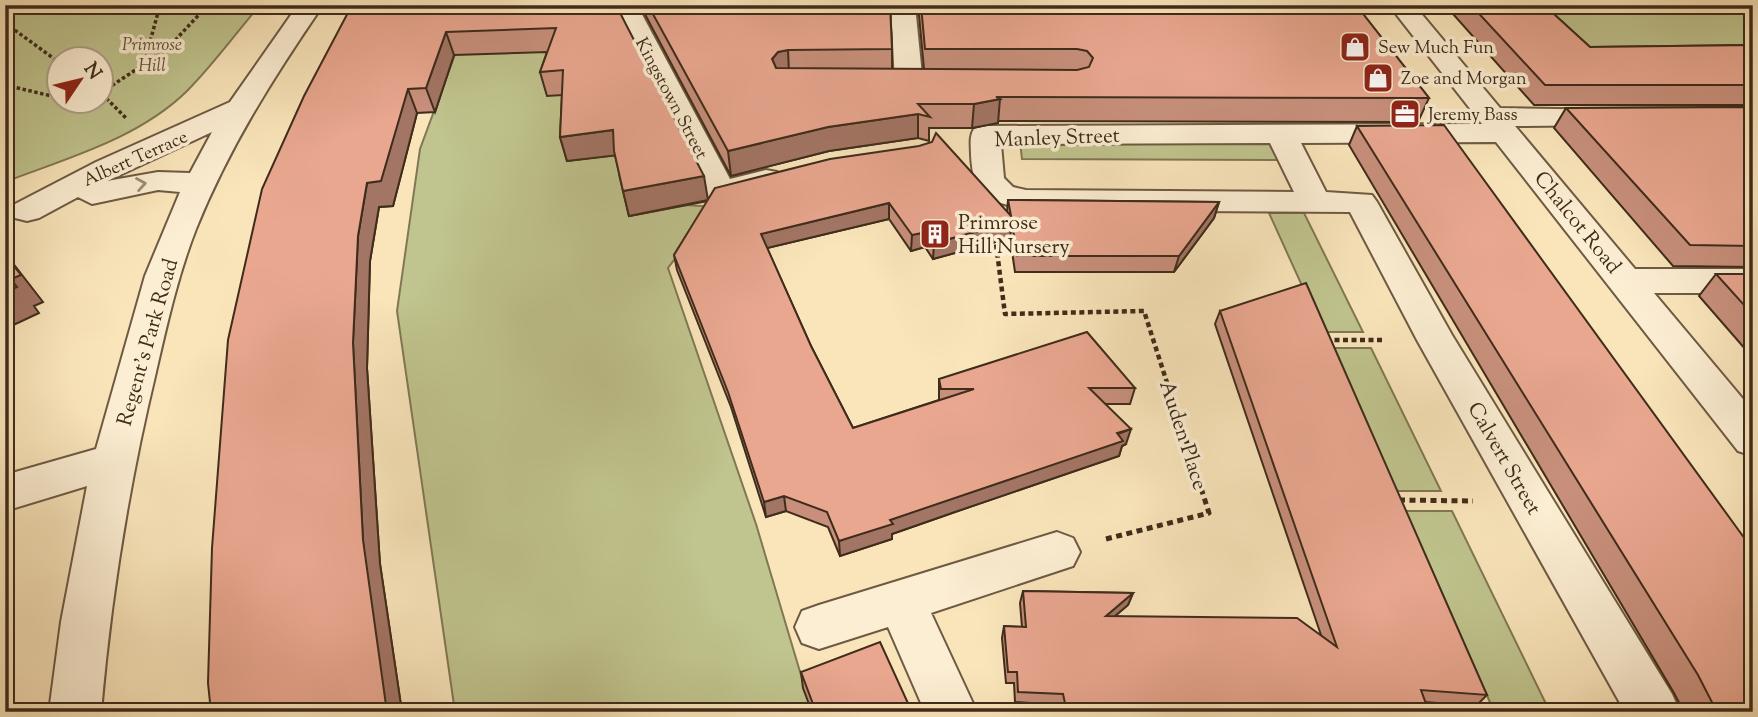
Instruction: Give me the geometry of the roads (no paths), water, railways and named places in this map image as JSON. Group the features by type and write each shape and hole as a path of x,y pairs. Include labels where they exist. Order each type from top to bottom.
{"street":[{"name":"Regent's Park Road","path":"75,712 79,666 115,461 154,306 178,232 200,183 267,67 311,5"},
{"name":"Kingstown Street","path":"624,5 720,191 788,174"},
{"path":"903,5 895,83 977,83"},
{"name":"Chalcot Road","path":"1401,5 1753,440"},
{"name":"Albert Terrace","path":"16,215 96,174 244,107"},
{"name":"Manley Street","path":"1361,202 1026,200 1002,194 988,180 985,135 1281,134 1646,116"},
{"path":"1281,134 1315,201"},
{"name":"Albert Terrace","path":"16,215 158,181 200,183"},
{"name":"Calvert Street","path":"1361,202 1530,501 1654,712"},
{"path":"1625,281 1753,281"},
{"path":"5,492 115,461"},
{"path":"819,626 1057,552"},
{"path":"900,599 951,712"}],"place":[{"name":"Sew Much Fun","path":"1355,47"},
{"name":"Zoe and Morgan","path":"1378,78"},
{"name":"Jeremy Bass","path":"1405,114"},
{"name":"Primrose Hill Nursery","path":"935,234"}],"park label":[{"name":"Primrose Hill","path":"152,54"}]}
